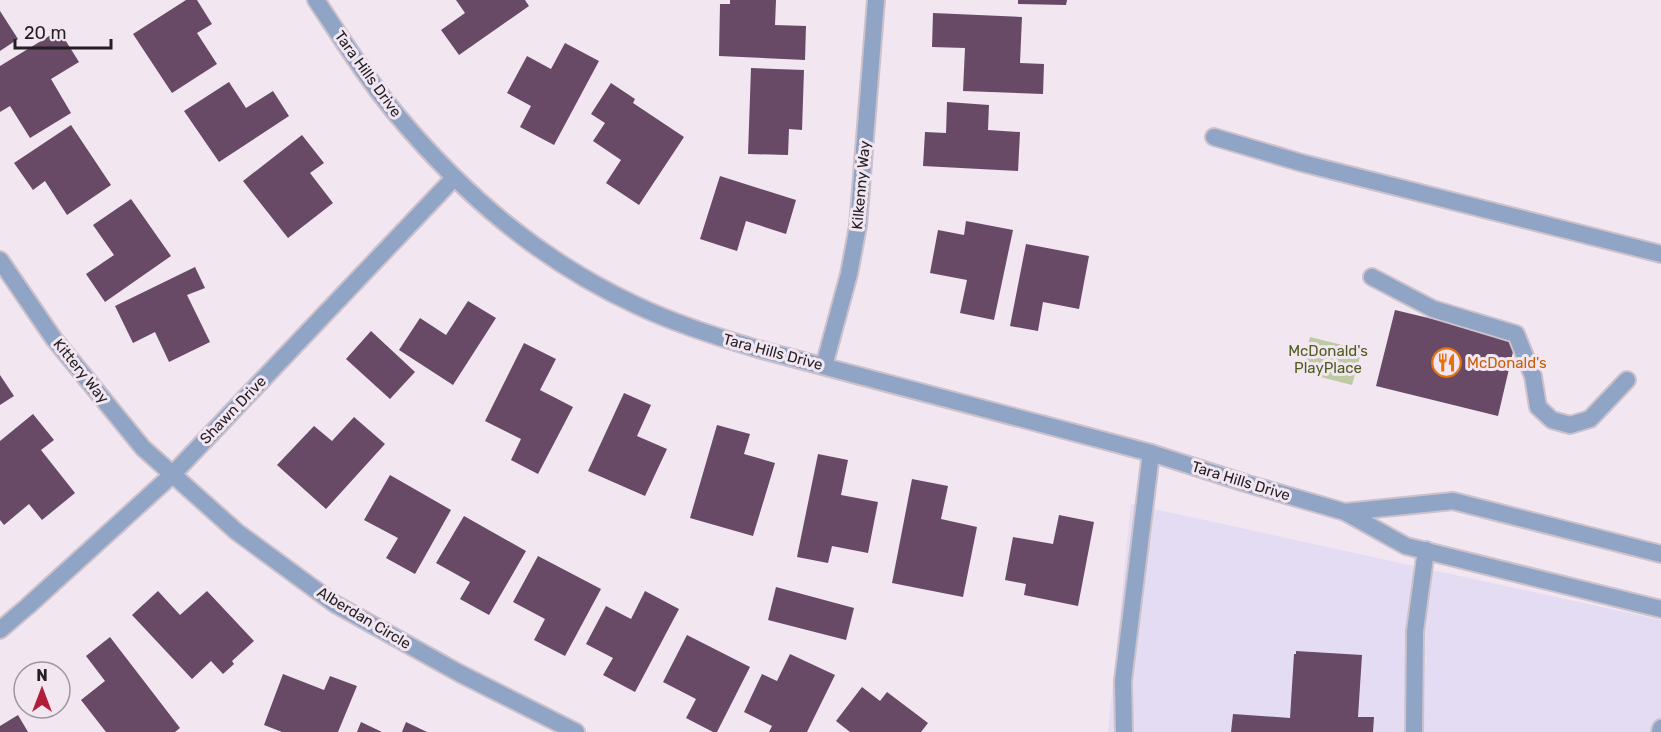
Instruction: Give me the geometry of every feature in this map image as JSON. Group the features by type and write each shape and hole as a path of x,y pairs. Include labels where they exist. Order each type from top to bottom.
{"street":[{"name":"Tara Hills Drive","path":"316,0 365,74 396,115 454,178 507,226 544,253 638,307 693,329 758,349 1151,453 1345,512 1406,546 1661,609"},
{"name":"Kilkenny Way","path":"824,366 849,274 858,226 876,0"},
{"path":"1214,137 1302,163 1661,254"},
{"name":"Shawn Drive","path":"0,630 172,475 454,178"},
{"name":"Kittery Way","path":"0,260 54,339 143,448 172,475"},
{"path":"1372,278 1433,309 1516,334 1533,376 1538,407 1552,420 1570,424 1590,419 1627,380"},
{"path":"1124,732 1123,681 1151,453"},
{"name":"Alberdan Circle","path":"172,475 237,532 335,604 459,673 576,732"},
{"name":"Tara Hills Drive","path":"1345,512 1453,501 1661,554"},
{"path":"1414,732 1416,631 1426,550"}],"shaded area":[{"path":"1131,504 1661,620 1661,732 1108,732"}],"green space":[{"name":"McDonald's PlayPlace","path":"1310,337 1362,350 1352,385 1301,372"}],"building":[{"path":"186,0 197,0 212,24 197,33 217,64 172,93 133,34"},
{"path":"456,0 525,0 529,6 459,55 441,30 465,13"},
{"path":"730,0 776,0 775,25 806,26 805,60 719,56 720,4 730,4"},
{"path":"1018,0 1067,0 1066,5 1018,4"},
{"path":"0,11 18,39 0,51"},
{"path":"933,13 1022,17 1020,63 1044,64 1043,94 963,91 965,48 932,47"},
{"path":"59,30 79,62 51,79 71,113 30,138 10,106 0,112 0,66"},
{"path":"565,43 599,61 554,145 520,127 531,106 507,93 527,56 551,69"},
{"path":"751,68 804,70 802,130 789,129 788,155 748,154"},
{"path":"229,82 246,108 273,91 289,116 219,162 184,111"},
{"path":"611,83 635,99 633,103 684,137 639,205 606,183 621,160 593,141 605,123 591,114"},
{"path":"947,102 989,105 988,130 1020,132 1018,171 923,166 925,132 946,133"},
{"path":"71,125 111,185 67,215 45,181 33,190 14,163"},
{"path":"302,135 324,163 310,173 333,203 288,238 243,181"},
{"path":"720,176 796,200 786,234 746,221 737,251 700,239"},
{"path":"131,199 171,256 105,302 86,274 114,255 93,225"},
{"path":"966,221 1013,230 994,320 960,313 967,280 930,273 938,230 964,235"},
{"path":"1026,244 1089,256 1079,309 1043,302 1038,331 1010,326"},
{"path":"195,267 205,288 187,295 210,342 169,362 155,332 133,343 115,306"},
{"path":"468,301 496,318 453,385 399,350 420,318 446,335"},
{"name":"McDonald's","path":"1395,310 1516,339 1498,416 1376,386"},
{"path":"371,331 415,372 390,399 346,359"},
{"path":"524,343 556,359 540,390 573,407 538,474 511,460 521,439 485,421"},
{"path":"0,375 14,396 0,405"},
{"path":"624,393 651,405 637,436 667,449 645,496 588,471"},
{"path":"33,414 54,440 41,450 75,493 42,520 29,504 4,525 0,520 0,441"},
{"path":"354,417 385,444 326,509 277,465 314,426 332,441"},
{"path":"717,425 750,434 744,454 775,463 753,536 690,518"},
{"path":"818,454 848,460 841,495 878,502 868,553 832,546 828,563 797,557"},
{"path":"390,475 451,510 415,574 386,558 398,538 364,520"},
{"path":"912,479 948,486 941,519 977,527 963,597 892,583"},
{"path":"1059,515 1094,522 1078,606 1024,595 1026,584 1005,580 1013,537 1053,544"},
{"path":"464,516 526,551 489,615 460,599 470,582 436,563"},
{"path":"538,556 601,589 565,656 534,640 545,619 513,602"},
{"path":"776,587 854,608 846,640 768,620"},
{"path":"158,591 180,615 207,591 254,641 232,661 234,664 223,674 211,661 192,679 132,615"},
{"path":"645,591 679,609 635,692 603,675 613,658 586,644 606,606 631,619"},
{"path":"687,635 750,667 717,732 686,718 696,699 663,682"},
{"path":"110,637 180,728 175,732 106,732 81,700 105,681 86,656"},
{"path":"1296,651 1362,655 1358,717 1374,717 1373,732 1231,732 1233,714 1290,718"},
{"path":"790,654 835,675 807,732 769,732 772,726 744,712 762,674 777,681"},
{"path":"283,674 324,690 330,676 357,686 338,732 282,732 264,725"},
{"path":"862,687 880,701 887,692 928,723 921,732 850,732 836,721"},
{"path":"12,719 21,720 28,732 0,732 0,726"},
{"path":"361,722 382,732 357,732"},
{"path":"406,722 427,732 402,732"}],"place":[{"name":"McDonald's","path":"1446,363"}]}
